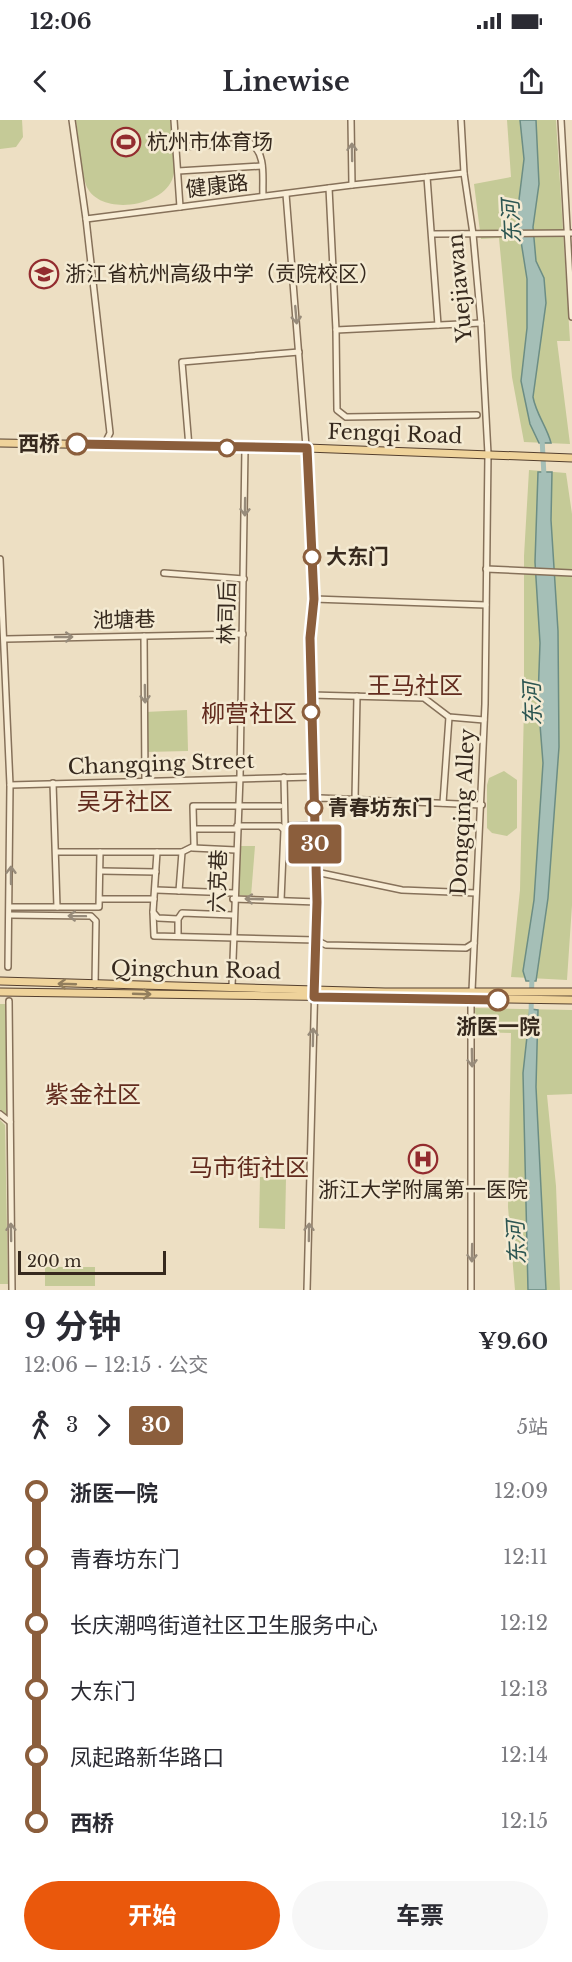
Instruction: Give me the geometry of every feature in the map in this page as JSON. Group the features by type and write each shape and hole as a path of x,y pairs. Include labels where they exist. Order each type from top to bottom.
{"main road":[{"name":"Fengqi Road","path":"0,443 307,448 572,458"},
{"name":"Qingchun Road","path":"0,981 232,987 314,993"},
{"name":"Qingchun Road","path":"0,992 471,995 572,1000"},
{"name":"Qingchun Road","path":"522,996 544,992 572,992"}],"street":[{"path":"72,120 86,219 110,433 104,445"},
{"path":"174,120 180,207"},
{"path":"351,120 352,185"},
{"name":"Yuejiawan","path":"461,120 464,174 473,234 481,323 488,454"},
{"path":"561,120 572,317"},
{"path":"176,147 250,143 261,155 263,196"},
{"path":"178,171 262,166"},
{"name":"健康路","path":"86,219 352,185 464,174"},
{"path":"427,177 438,325"},
{"path":"329,188 336,330 337,410 345,417 477,415"},
{"path":"286,194 307,448 314,599 310,638 317,902 307,1290"},
{"path":"432,234 569,233"},
{"path":"336,330 481,323"},
{"path":"189,447 182,362 299,352"},
{"name":"林司后","path":"240,777 245,448"},
{"name":"Dongqing Alley","path":"471,1290 471,995 482,805 488,454"},
{"path":"0,559 6,639 10,785 11,907 8,967"},
{"path":"486,569 570,573"},
{"path":"164,573 244,579"},
{"path":"314,599 486,605"},
{"name":"池塘巷","path":"6,639 243,634"},
{"path":"144,636 145,780"},
{"path":"311,694 424,698 449,717 484,720"},
{"path":"355,799 357,696"},
{"path":"443,803 449,717"},
{"name":"Changqing Street","path":"10,785 240,777 312,777"},
{"name":"六克巷","path":"232,987 240,777"},
{"path":"284,777 285,826 315,825"},
{"path":"53,783 57,907"},
{"path":"314,800 320,798 355,799 482,805"},
{"path":"191,848 194,846 193,806 280,806"},
{"path":"194,829 280,826 284,830 281,900"},
{"path":"56,852 182,852 191,848 236,850"},
{"path":"11,907 99,907 100,852"},
{"path":"157,852 153,936 316,940 326,945 466,948 474,943"},
{"path":"179,891 182,852"},
{"path":"101,871 156,872"},
{"path":"316,872 402,890 476,893"},
{"path":"156,890 317,902"},
{"path":"100,899 154,899"},
{"path":"153,912 158,918 178,919"},
{"path":"178,936 178,919 182,913 233,915"},
{"path":"10,915 91,916 96,921 95,984"},
{"path":"9,1001 12,1290"},
{"path":"0,1114 10,1122"}],"green space":[{"path":"0,120 22,120 23,137 16,147 0,149"},
{"name":"杭州市体育场","path":"76,120 172,120 175,166 172,180 165,190 143,202 129,205 103,201 93,195 86,185 82,170"},
{"path":"507,120 556,120 570,341 557,341 570,444 524,442 512,377 499,238 481,239 474,184 511,177"},
{"path":"529,470 566,473 572,514 572,905 567,980 511,977 520,890 524,556"},
{"path":"187,710 188,751 145,752 145,712"},
{"path":"504,771 517,780 517,828 507,836 492,833 487,828 489,778"},
{"path":"241,846 255,846 251,896 237,895"},
{"path":"0,1004 6,1004 6,1115 0,1109"},
{"path":"475,1008 572,1010 572,1094 547,1095 556,1186 560,1290 515,1290 508,1207 511,1033 476,1032"},
{"path":"0,1120 5,1125 8,1284 0,1284"},
{"path":"260,1177 286,1178 285,1229 259,1228"},
{"path":"45,1267 95,1267 95,1286 45,1286"}],"water":[{"path":"520,120 536,120 539,184 533,227 536,261 544,278 546,303 533,397 551,443 539,443 530,424 521,381 527,328 527,279 517,216 524,159"},
{"path":"538,472 552,472 551,520 558,631 559,747 548,898 536,981 526,981 523,971 534,900 543,763 538,699 540,643 535,562"},
{"path":"530,1009 538,1010 536,1087 546,1290 528,1290 523,1073"}],"waterway":[{"name":"东河","path":"542,438 544,476"},
{"name":"东河","path":"531,1015 532,974"}],"bus line":[{"name":"30","path":"77,444 307,448 314,599 310,638 317,902 314,997 498,1000"}],"place":[{"name":"杭州市体育场","path":"126,142"},
{"name":"浙江省杭州高级中学（贡院校区）","path":"44,274"},
{"name":"西桥","path":"77,444"},
{"name":"大东门","path":"312,557"},
{"name":"青春坊东门","path":"314,808"},
{"name":"浙医一院","path":"498,1000"},
{"name":"浙江大学附属第一医院","path":"423,1159"}],"district":[{"name":"王马社区","path":"415,686"},
{"name":"柳营社区","path":"249,714"},
{"name":"吴牙社区","path":"125,802"},
{"name":"紫金社区","path":"93,1095"},
{"name":"马市街社区","path":"249,1168"}]}
